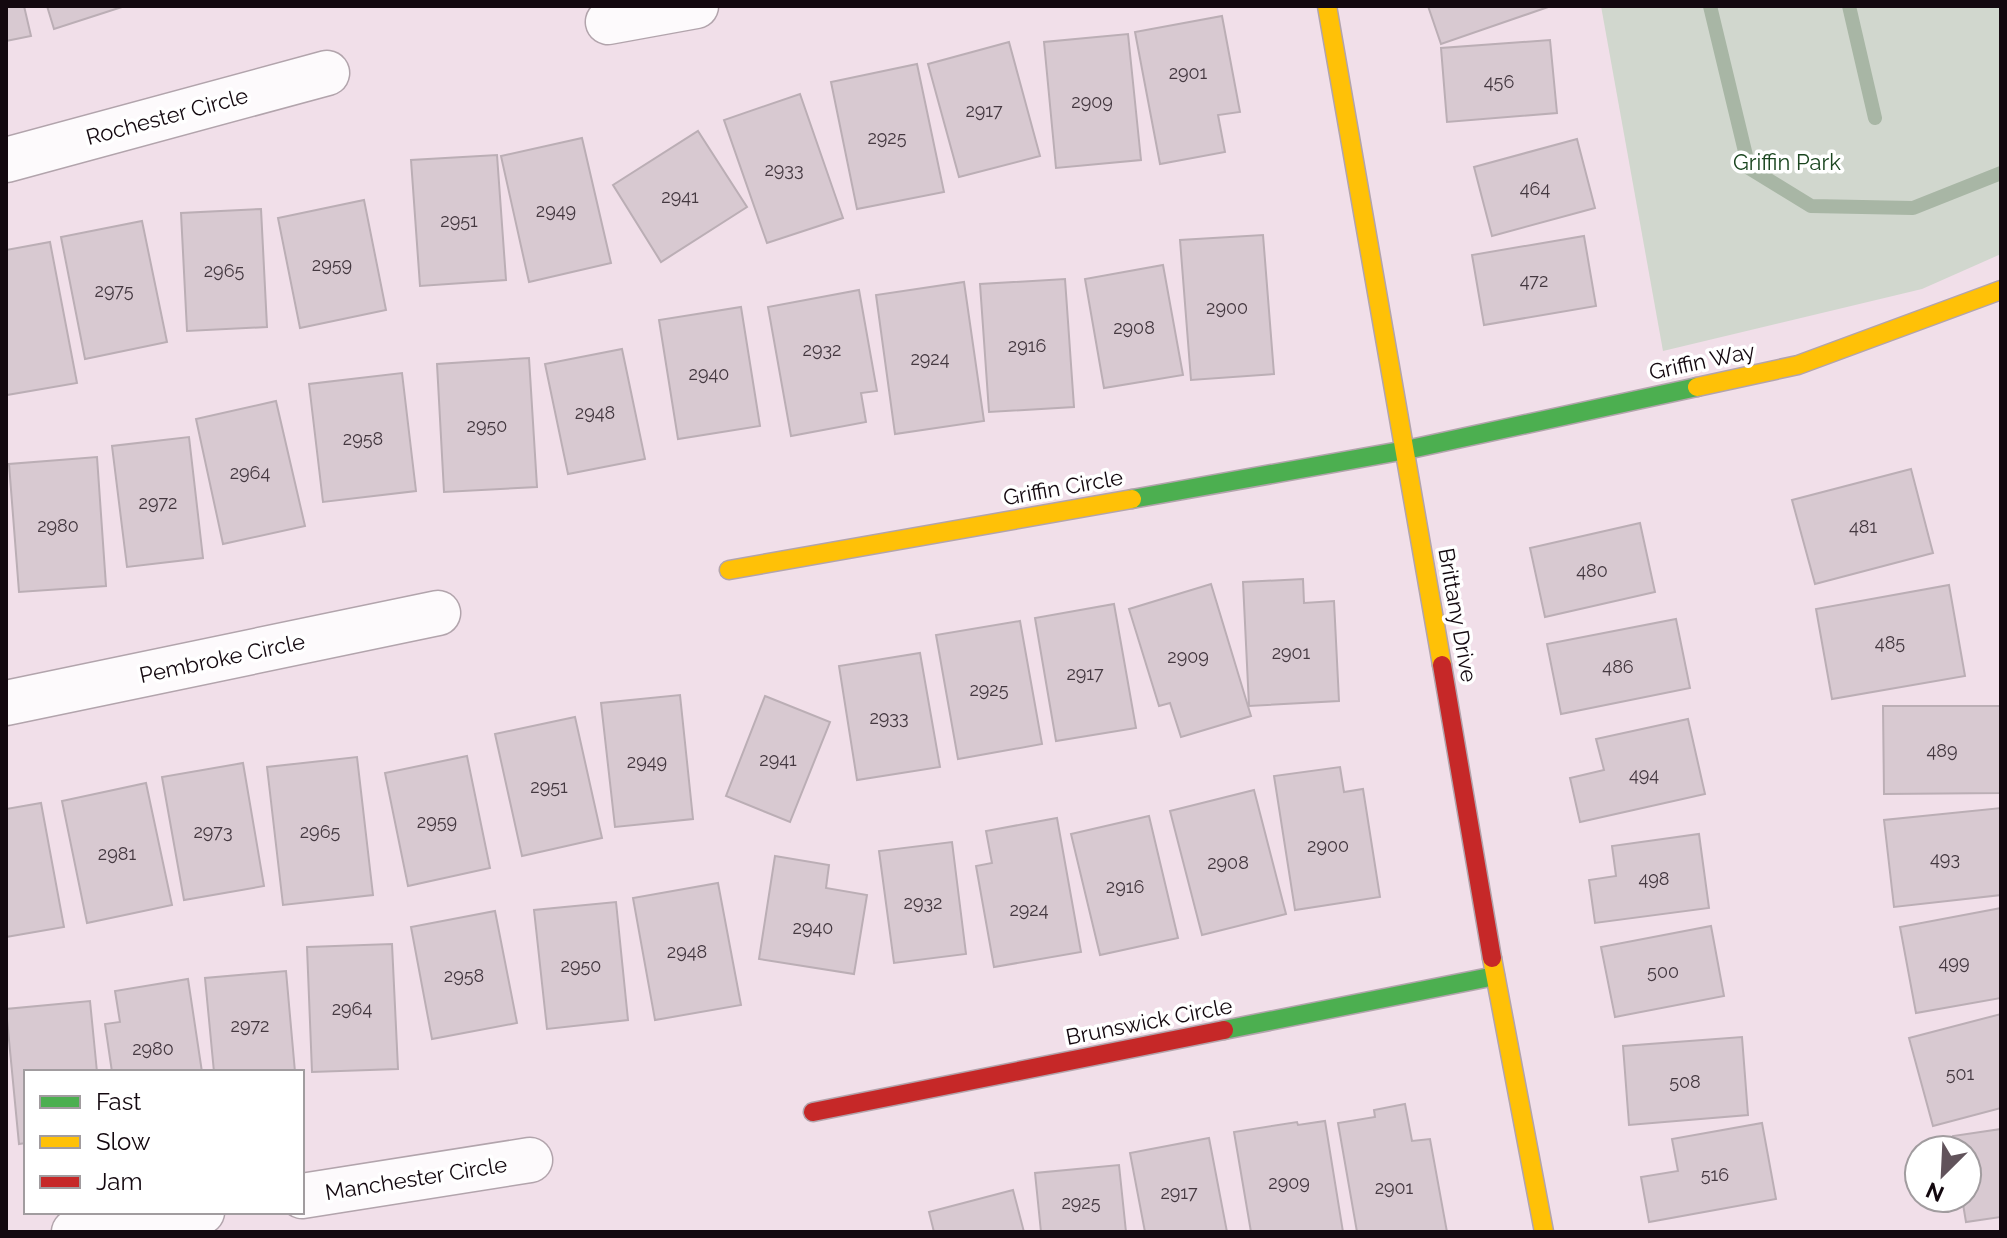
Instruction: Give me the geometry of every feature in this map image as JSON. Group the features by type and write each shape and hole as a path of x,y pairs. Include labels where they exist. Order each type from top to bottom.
{"street":[{"path":"608,22 696,6"},
{"name":"Brittany Drive","path":"1327,6 1495,976 1544,1232"},
{"name":"Rochester Circle","path":"6,160 327,73"},
{"name":"Griffin Way","path":"1406,450 1798,365 2001,290"},
{"name":"Griffin Circle","path":"729,570 1406,450"},
{"name":"Pembroke Circle","path":"6,703 438,613"},
{"name":"Brunswick Circle","path":"813,1112 1495,976"},
{"name":"Manchester Circle","path":"304,1196 530,1160"},
{"path":"74,1232 189,1214"}],"green space":[{"name":"Griffin Park","path":"1601,6 2001,6 2001,254 1922,289 1663,351"}],"building":[{"path":"6,6 24,6 31,36 6,41"},
{"path":"47,6 125,6 54,29"},
{"path":"1428,6 1551,6 1441,44"},
{"path":"1222,16 1240,112 1218,115 1225,152 1160,164 1135,32"},
{"path":"1128,34 1141,160 1056,168 1044,42"},
{"path":"1550,40 1557,113 1447,122 1441,48"},
{"path":"1009,42 1040,156 959,177 928,64"},
{"path":"917,64 944,192 857,209 831,82"},
{"path":"800,94 843,218 767,243 724,120"},
{"path":"698,131 747,207 661,262 613,185"},
{"path":"582,138 611,263 529,282 501,156"},
{"path":"1577,139 1595,208 1492,236 1474,167"},
{"path":"497,155 506,280 420,286 411,160"},
{"path":"364,200 386,310 300,328 278,218"},
{"path":"261,209 267,327 187,331 181,213"},
{"path":"142,221 167,342 85,359 61,237"},
{"path":"1263,235 1274,374 1191,380 1180,240"},
{"path":"1584,236 1596,306 1484,325 1472,255"},
{"path":"50,242 77,383 7,395 6,250"},
{"path":"1163,265 1183,375 1104,388 1085,279"},
{"path":"1065,279 1074,407 989,412 980,284"},
{"path":"964,282 984,421 895,434 876,295"},
{"path":"859,290 877,391 861,393 866,422 791,436 768,307"},
{"path":"741,307 760,426 678,439 659,320"},
{"path":"622,349 645,459 568,474 545,364"},
{"path":"529,358 537,487 444,492 437,364"},
{"path":"402,373 416,491 323,502 309,384"},
{"path":"276,401 305,526 223,544 196,419"},
{"path":"189,437 203,558 127,567 112,446"},
{"path":"97,457 106,586 19,592 9,464"},
{"path":"1911,469 1933,553 1815,584 1792,500"},
{"path":"1640,523 1655,592 1545,617 1530,548"},
{"path":"1303,579 1304,603 1334,601 1339,701 1249,706 1243,582"},
{"path":"1211,584 1251,716 1181,737 1170,703 1159,706 1129,609"},
{"path":"1949,585 1965,676 1832,699 1816,609"},
{"path":"1114,604 1136,728 1056,741 1035,618"},
{"path":"1676,619 1690,688 1561,714 1547,644"},
{"path":"1020,621 1042,744 958,759 936,635"},
{"path":"920,653 940,767 857,780 839,666"},
{"path":"680,695 693,819 615,827 601,703"},
{"path":"765,696 830,722 790,822 726,796"},
{"path":"1883,706 2001,706 2001,793 1884,794"},
{"path":"575,717 602,838 522,856 495,734"},
{"path":"1688,719 1705,794 1580,822 1570,778 1604,770 1596,739"},
{"path":"467,756 490,868 408,886 385,773"},
{"path":"357,757 373,895 283,905 267,767"},
{"path":"243,763 264,886 184,900 162,777"},
{"path":"1340,767 1344,792 1363,789 1380,897 1295,910 1274,776"},
{"path":"146,783 172,905 87,923 62,801"},
{"path":"1254,790 1286,914 1202,935 1170,811"},
{"path":"41,803 64,927 6,937 6,809"},
{"path":"2001,808 2001,895 1894,907 1884,820"},
{"path":"1149,816 1178,938 1100,955 1071,834"},
{"path":"1057,818 1081,952 994,967 976,866 992,863 986,831"},
{"path":"1699,834 1709,908 1595,923 1589,880 1616,876 1612,846"},
{"path":"952,842 966,954 894,963 879,851"},
{"path":"775,856 829,865 826,888 867,895 854,974 759,959"},
{"path":"718,883 741,1005 655,1020 633,898"},
{"path":"616,902 628,1020 547,1029 534,910"},
{"path":"2001,908 2001,998 1916,1013 1900,927"},
{"path":"495,911 517,1023 432,1039 411,927"},
{"path":"1711,926 1724,996 1615,1017 1601,947"},
{"path":"392,944 398,1069 312,1072 307,947"},
{"path":"286,971 295,1070 214,1070 205,978"},
{"path":"188,979 202,1070 112,1070 105,1024 120,1022 115,991"},
{"path":"90,1001 97,1070 24,1070 24,1143 19,1144 6,1009"},
{"path":"2001,1014 2001,1108 1933,1126 1909,1038"},
{"path":"1742,1037 1748,1115 1629,1125 1623,1046"},
{"path":"1405,1104 1412,1141 1430,1139 1447,1232 1357,1232 1338,1123 1375,1117 1374,1110"},
{"path":"1325,1121 1343,1232 1251,1232 1234,1132"},
{"path":"1762,1123 1776,1199 1649,1222 1641,1177 1678,1171 1672,1139"},
{"path":"2001,1129 2001,1217 1966,1222 1965,1214 1983,1214 1983,1134 1967,1134"},
{"path":"1209,1138 1227,1232 1145,1232 1130,1153"},
{"path":"1119,1165 1126,1232 1041,1232 1035,1173"},
{"path":"1013,1190 1024,1232 934,1232 929,1212"}],"waterway":[{"path":"1710,6 1749,168 1811,206 1913,208 2001,173"},
{"path":"1849,6 1875,118"}],"traffic: fast":[{"path":"1132,499 1406,450 1697,387"},
{"path":"1224,1030 1495,976"}],"traffic: slow":[{"path":"1327,6 1442,665"},
{"path":"1697,387 1798,365 2001,290"},
{"path":"729,570 1132,499"},
{"path":"1492,958 1544,1232"}],"traffic: jam":[{"path":"1442,665 1492,958"},
{"path":"813,1112 1224,1030"}]}
